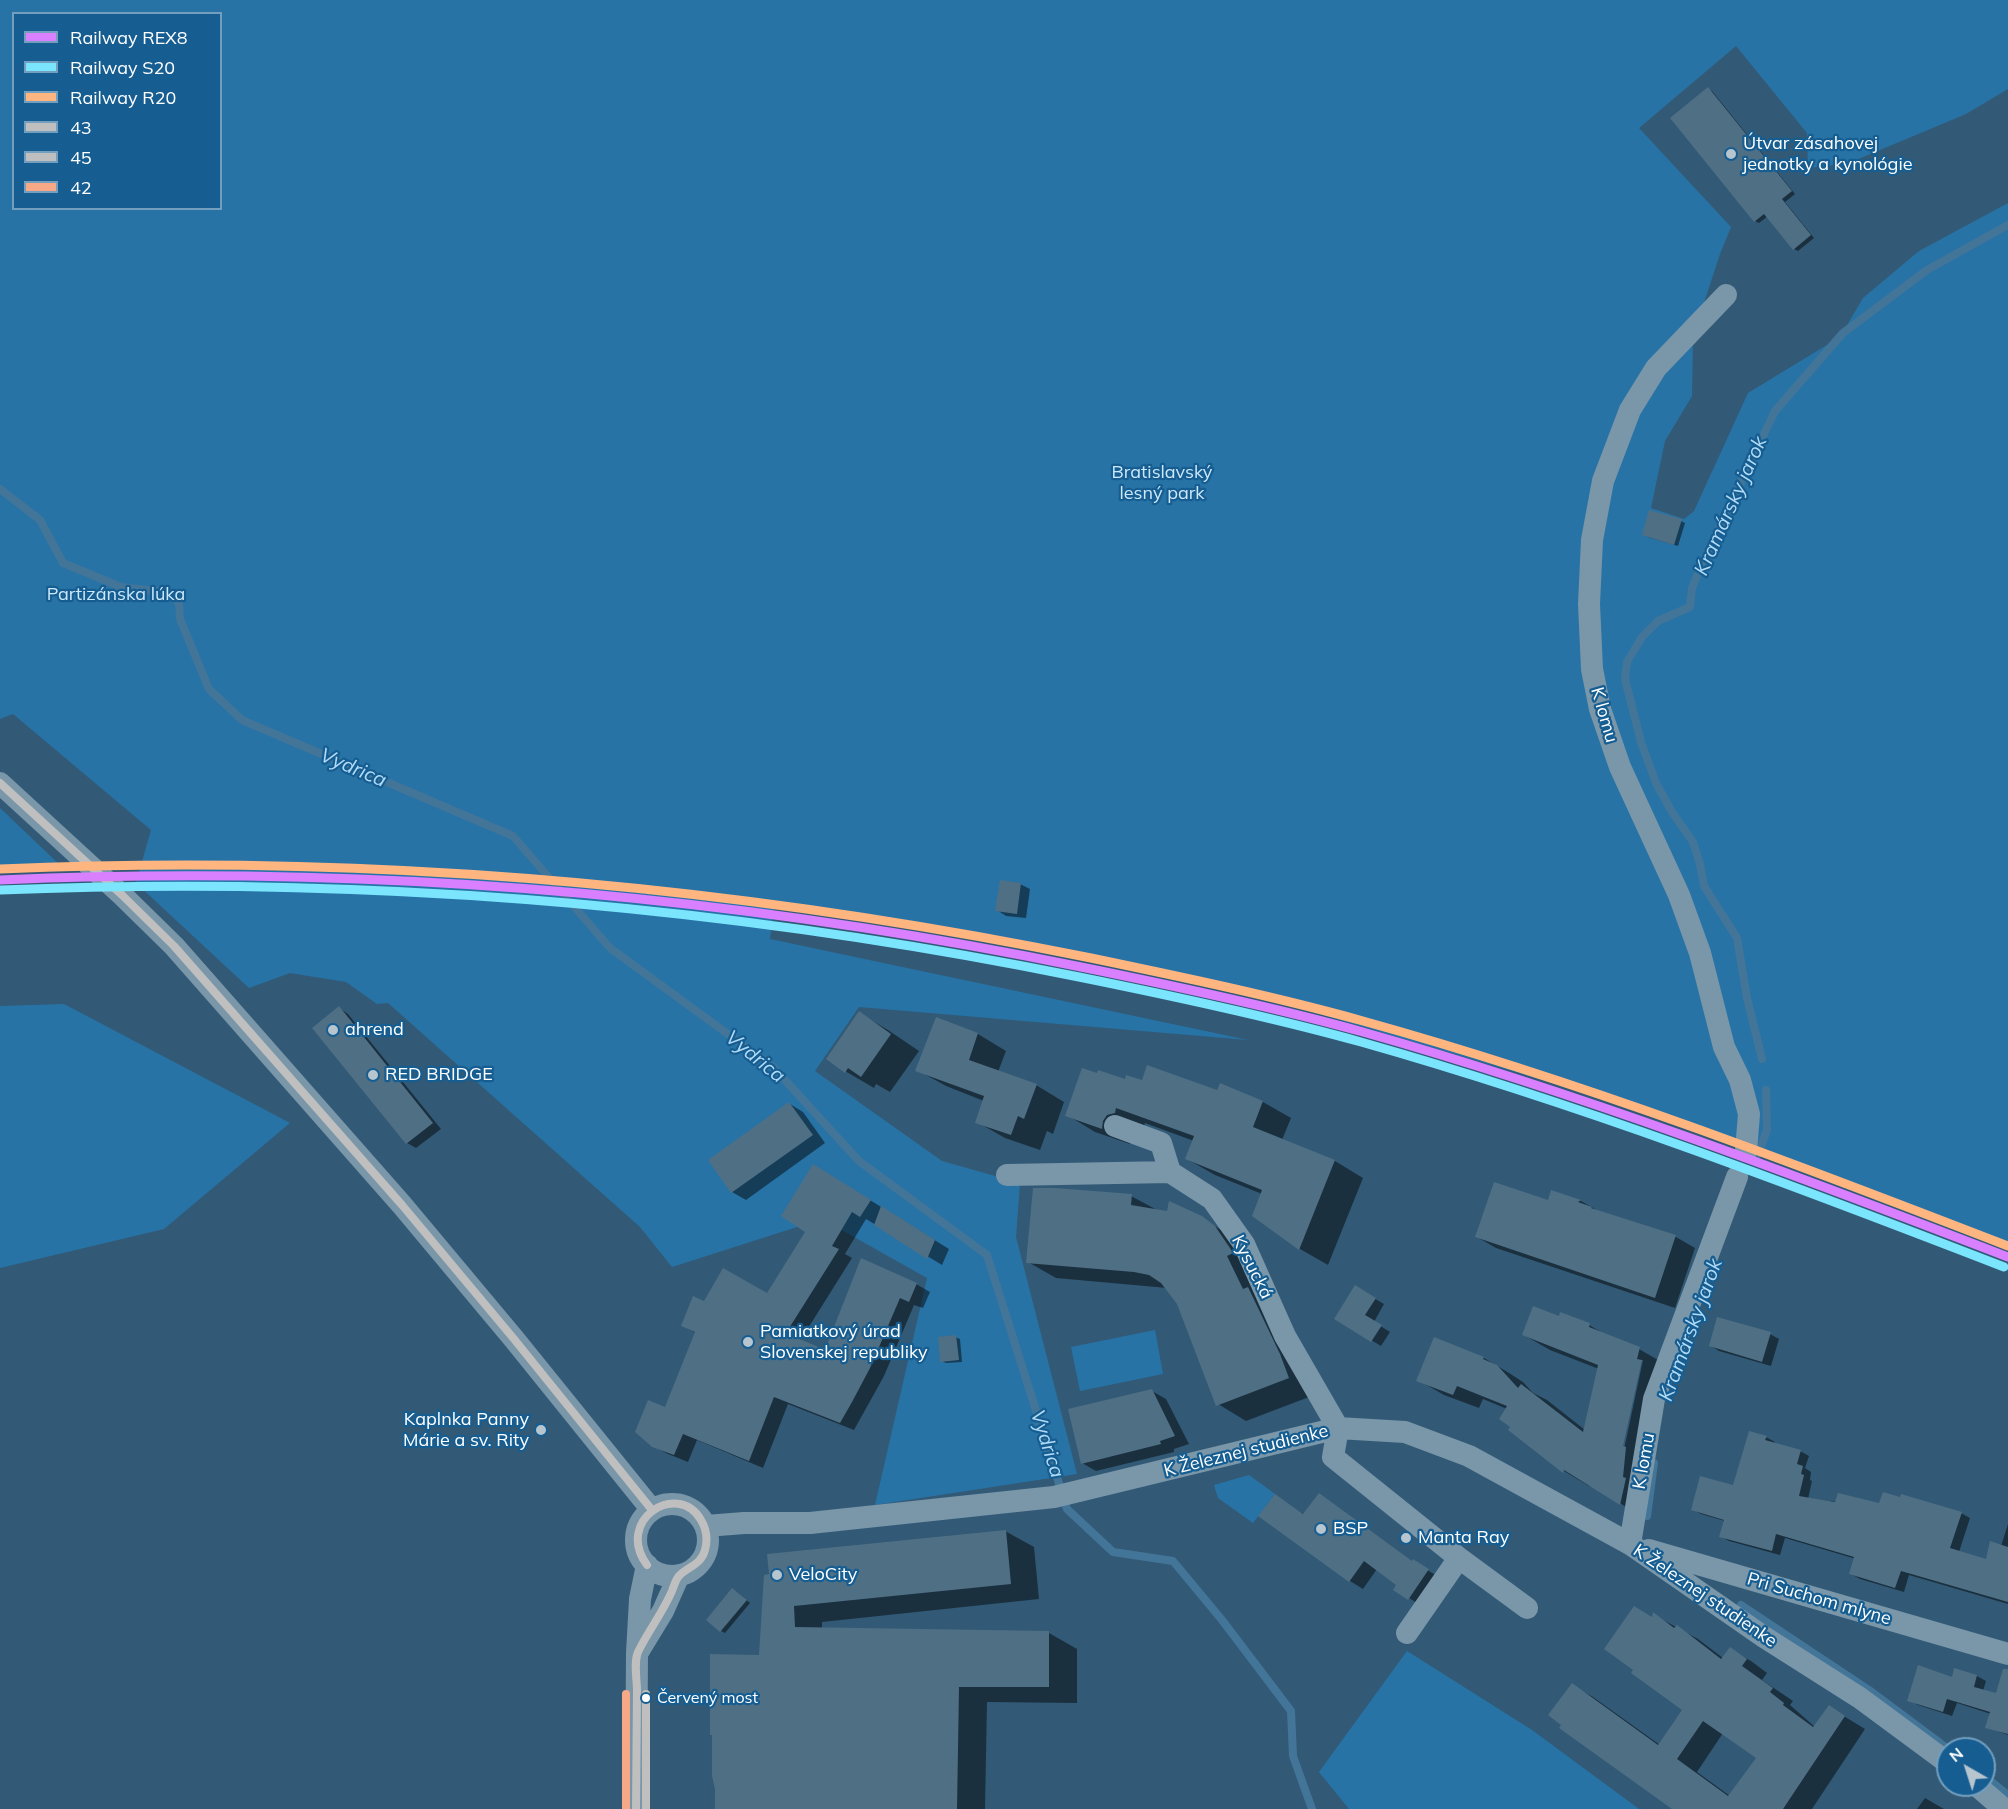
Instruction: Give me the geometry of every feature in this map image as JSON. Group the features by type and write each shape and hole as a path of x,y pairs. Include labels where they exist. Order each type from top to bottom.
{"street":[{"name":"K lomu","path":"1726,295 1656,368 1630,410 1603,481 1592,540 1589,604 1592,669 1600,709 1620,767 1679,895 1700,953 1724,1047 1740,1080 1749,1114 1746,1151"},
{"path":"0,783 174,946 424,1232 514,1339 651,1510"},
{"path":"1007,1175 1170,1172 1161,1143 1115,1126"},
{"name":"Kysucká","path":"1170,1172 1212,1199 1244,1244 1285,1336 1338,1428"},
{"name":"K lomu","path":"1630,1544 1654,1400 1737,1177"},
{"path":"1338,1428 1333,1457 1459,1558 1527,1608"},
{"name":"K Železnej studienke","path":"706,1526 744,1523 810,1523 1054,1497 1338,1428 1405,1432 1469,1456 1630,1544 1764,1637 1860,1698 1936,1754"},
{"path":"671,1504 681,1505 700,1516 706,1526 708,1536 704,1557 698,1565 679,1575 662,1574 647,1565 639,1552 637,1534 651,1510 671,1504"},
{"name":"Pri Suchom mlyne","path":"1630,1544 2008,1654"},
{"path":"1407,1633 1459,1558"},
{"path":"636,1809 637,1653 640,1599 647,1565"},
{"path":"637,1653 663,1611 679,1575"},
{"path":"1990,1797 2004,1809"}],"green space":[{"name":"Bratislavský lesný park","path":"0,0 2008,0 2008,89 1966,114 1849,163 1808,168 1807,133 1736,46 1639,128 1731,227 1693,336 1692,396 1665,441 1651,508 1684,519 1694,511 1748,393 1840,337 1863,298 1919,251 2008,203 2008,1243 1654,1113 1228,987 775,903 770,939 1248,1040 859,1007 815,1071 942,1161 1020,1183 1016,1237 1077,1474 875,1505 927,1278 822,1219 672,1267 640,1227 388,1003 377,1004 346,982 290,973 249,988 136,883 151,830 13,714 0,719"},
{"path":"0,808 62,867 0,869"},
{"path":"64,1004 290,1123 164,1229 0,1268 0,1006"},
{"path":"1155,1330 1163,1374 1080,1391 1071,1347"},
{"path":"1249,1475 1275,1494 1253,1523 1218,1498 1214,1485"},
{"path":"1407,1651 1532,1730 1639,1809 1349,1809 1319,1772"}],"building":[{"name":"Útvar zásahovej jednotky a kynológie","path":"1708,87 1792,191 1782,199 1811,235 1793,250 1764,214 1754,222 1670,118"},
{"path":"1649,510 1682,519 1674,545 1642,535"},
{"path":"1000,880 1021,883 1017,914 995,911"},
{"name":"RED BRIDGE","path":"339,1006 433,1123 406,1144 312,1028"},
{"path":"859,1011 891,1034 861,1077 848,1068 845,1073 826,1059"},
{"path":"936,1017 978,1033 969,1060 1037,1084 1024,1119 1018,1116 1011,1135 975,1123 984,1096 915,1071"},
{"path":"1147,1065 1217,1090 1220,1083 1263,1101 1253,1127 1335,1160 1299,1250 1252,1216 1262,1190 1185,1159 1194,1136 1116,1108 1115,1113 1107,1115 1103,1121 1102,1129 1065,1116 1082,1068 1097,1073 1098,1070 1125,1079 1126,1075 1142,1080"},
{"path":"789,1102 813,1135 731,1193 708,1160"},
{"name":"Pamiatkový úrad Slovenskej republiky","path":"813,1164 871,1200 860,1217 852,1212 832,1246 839,1249 786,1333 825,1350 861,1258 917,1283 909,1302 900,1298 870,1368 840,1423 774,1397 749,1461 683,1434 674,1455 652,1447 635,1432 648,1400 665,1407 695,1332 681,1326 693,1296 704,1301 723,1268 767,1293 805,1232 781,1216"},
{"path":"1494,1182 1548,1200 1551,1190 1581,1200 1578,1202 1591,1208 1676,1235 1655,1298 1475,1237"},
{"path":"1033,1188 1132,1194 1131,1205 1167,1211 1169,1201 1202,1216 1215,1226 1232,1251 1233,1253 1227,1256 1243,1289 1248,1287 1289,1378 1216,1406 1177,1304 1161,1283 1149,1275 1134,1272 1026,1263"},
{"path":"881,1206 935,1240 927,1259 874,1225"},
{"path":"1355,1285 1376,1298 1365,1315 1382,1325 1371,1342 1334,1319"},
{"path":"1533,1306 1559,1316 1560,1312 1590,1323 1589,1327 1640,1347 1637,1359 1642,1360 1623,1446 1626,1447 1623,1477 1626,1478 1620,1505 1564,1470 1563,1473 1508,1430 1510,1427 1499,1419 1507,1406 1457,1386 1453,1395 1416,1381 1434,1337 1484,1357 1483,1359 1497,1365 1518,1388 1521,1384 1583,1432 1598,1365 1522,1335"},
{"path":"1717,1317 1771,1332 1762,1362 1709,1346"},
{"path":"956,1335 959,1360 940,1362 938,1337"},
{"path":"1152,1389 1175,1436 1160,1441 1161,1444 1081,1464 1068,1409"},
{"path":"1749,1431 1767,1436 1765,1440 1801,1450 1797,1464 1803,1466 1801,1474 1804,1475 1799,1496 1835,1502 1838,1493 1879,1503 1883,1492 1900,1497 1901,1494 1962,1512 1950,1548 1986,1559 1990,1541 2008,1547 2008,1602 1901,1571 1895,1588 1849,1574 1854,1557 1776,1534 1772,1551 1719,1537 1724,1520 1691,1510 1700,1476 1733,1485"},
{"name":"BSP","path":"1319,1493 1412,1561 1413,1559 1429,1569 1408,1600 1393,1590 1396,1585 1364,1561 1349,1582 1258,1516 1275,1494 1303,1514"},
{"path":"1006,1530 1011,1584 794,1606 795,1627 1049,1631 1049,1687 959,1687 957,1809 715,1809 712,1735 710,1735 710,1654 759,1655 764,1575 769,1574 767,1554"},
{"path":"732,1588 747,1600 720,1632 706,1620"},
{"path":"1634,1606 1652,1617 1653,1612 1674,1628 1677,1625 1721,1659 1730,1647 1747,1659 1742,1666 1773,1688 1770,1692 1784,1703 1783,1705 1813,1727 1829,1705 1845,1716 1783,1809 1672,1809 1559,1728 1561,1725 1548,1715 1572,1683 1658,1745 1682,1710 1631,1673 1633,1670 1604,1649","holes":["1703,1721 1756,1758 1728,1796 1677,1759"]},
{"path":"1918,1665 1952,1677 1954,1668 1977,1675 1974,1687 1996,1693 2003,1669 2008,1669 2008,1734 1985,1728 1990,1712 1947,1699 1943,1712 1907,1701"}],"waterway":[{"name":"Kramársky jarok","path":"1762,1059 1747,998 1737,938 1704,886 1693,842 1672,812 1656,783 1641,742 1625,679 1627,662 1642,637 1658,621 1690,607 1692,588 1702,564 1775,411 1843,333 1927,270 2008,225"},
{"name":"Vydrica","path":"0,489 40,520 63,563 121,587 163,592 179,602 180,619 209,689 242,720 513,836 610,948 773,1067 859,1161 987,1255 1067,1509 1113,1552 1173,1561 1222,1620 1291,1711 1293,1756 1312,1809"},
{"name":"Kramársky jarok","path":"1758,1154 1767,1130 1766,1090"},
{"name":"Kramársky jarok","path":"1647,1516 1654,1463"},
{"name":"Kramársky jarok","path":"1741,1605 1869,1690 1936,1740"},
{"name":"Kramársky jarok","path":"1996,1786 2008,1795"}],"rail line":[{"name":"R20","path":"0,869 137,865 274,866 411,871 548,880 821,911 1091,958 1227,987 1329,1012 1527,1070 1688,1126 2008,1246"},
{"name":"REX8","path":"0,880 136,876 272,877 408,881 543,890 678,903 813,920 1081,967 1222,997 1363,1032 1445,1056 1688,1137 2008,1257"},
{"name":"S20","path":"0,890 136,886 271,887 407,892 542,901 677,914 812,931 946,952 1079,977 1291,1024 1443,1066 1685,1147 2004,1267"}],"transit line":[{"name":"43","path":"0,783 174,946 402,1205 652,1510"},
{"name":"43","path":"636,1809 636,1659 677,1578 698,1562 705,1550 707,1538 705,1527 691,1509 678,1504 665,1505 653,1511 644,1520 638,1533 639,1549 647,1565"},
{"name":"42","path":"626,1694 626,1809"},
{"name":"45","path":"646,1694 646,1809"}],"place":[{"name":"Útvar zásahovej jednotky a kynológie","path":"1731,154"},
{"name":"ahrend","path":"333,1030"},
{"name":"RED BRIDGE","path":"373,1075"},
{"name":"Pamiatkový úrad Slovenskej republiky","path":"748,1342"},
{"name":"Kaplnka Panny Márie a sv. Rity","path":"541,1430"},
{"name":"BSP","path":"1321,1529"},
{"name":"Manta Ray","path":"1406,1538"},
{"name":"VeloCity","path":"777,1575"},
{"name":"Červený most","path":"646,1698"}],"park label":[{"name":"Partizánska lúka","path":"116,595"}]}
